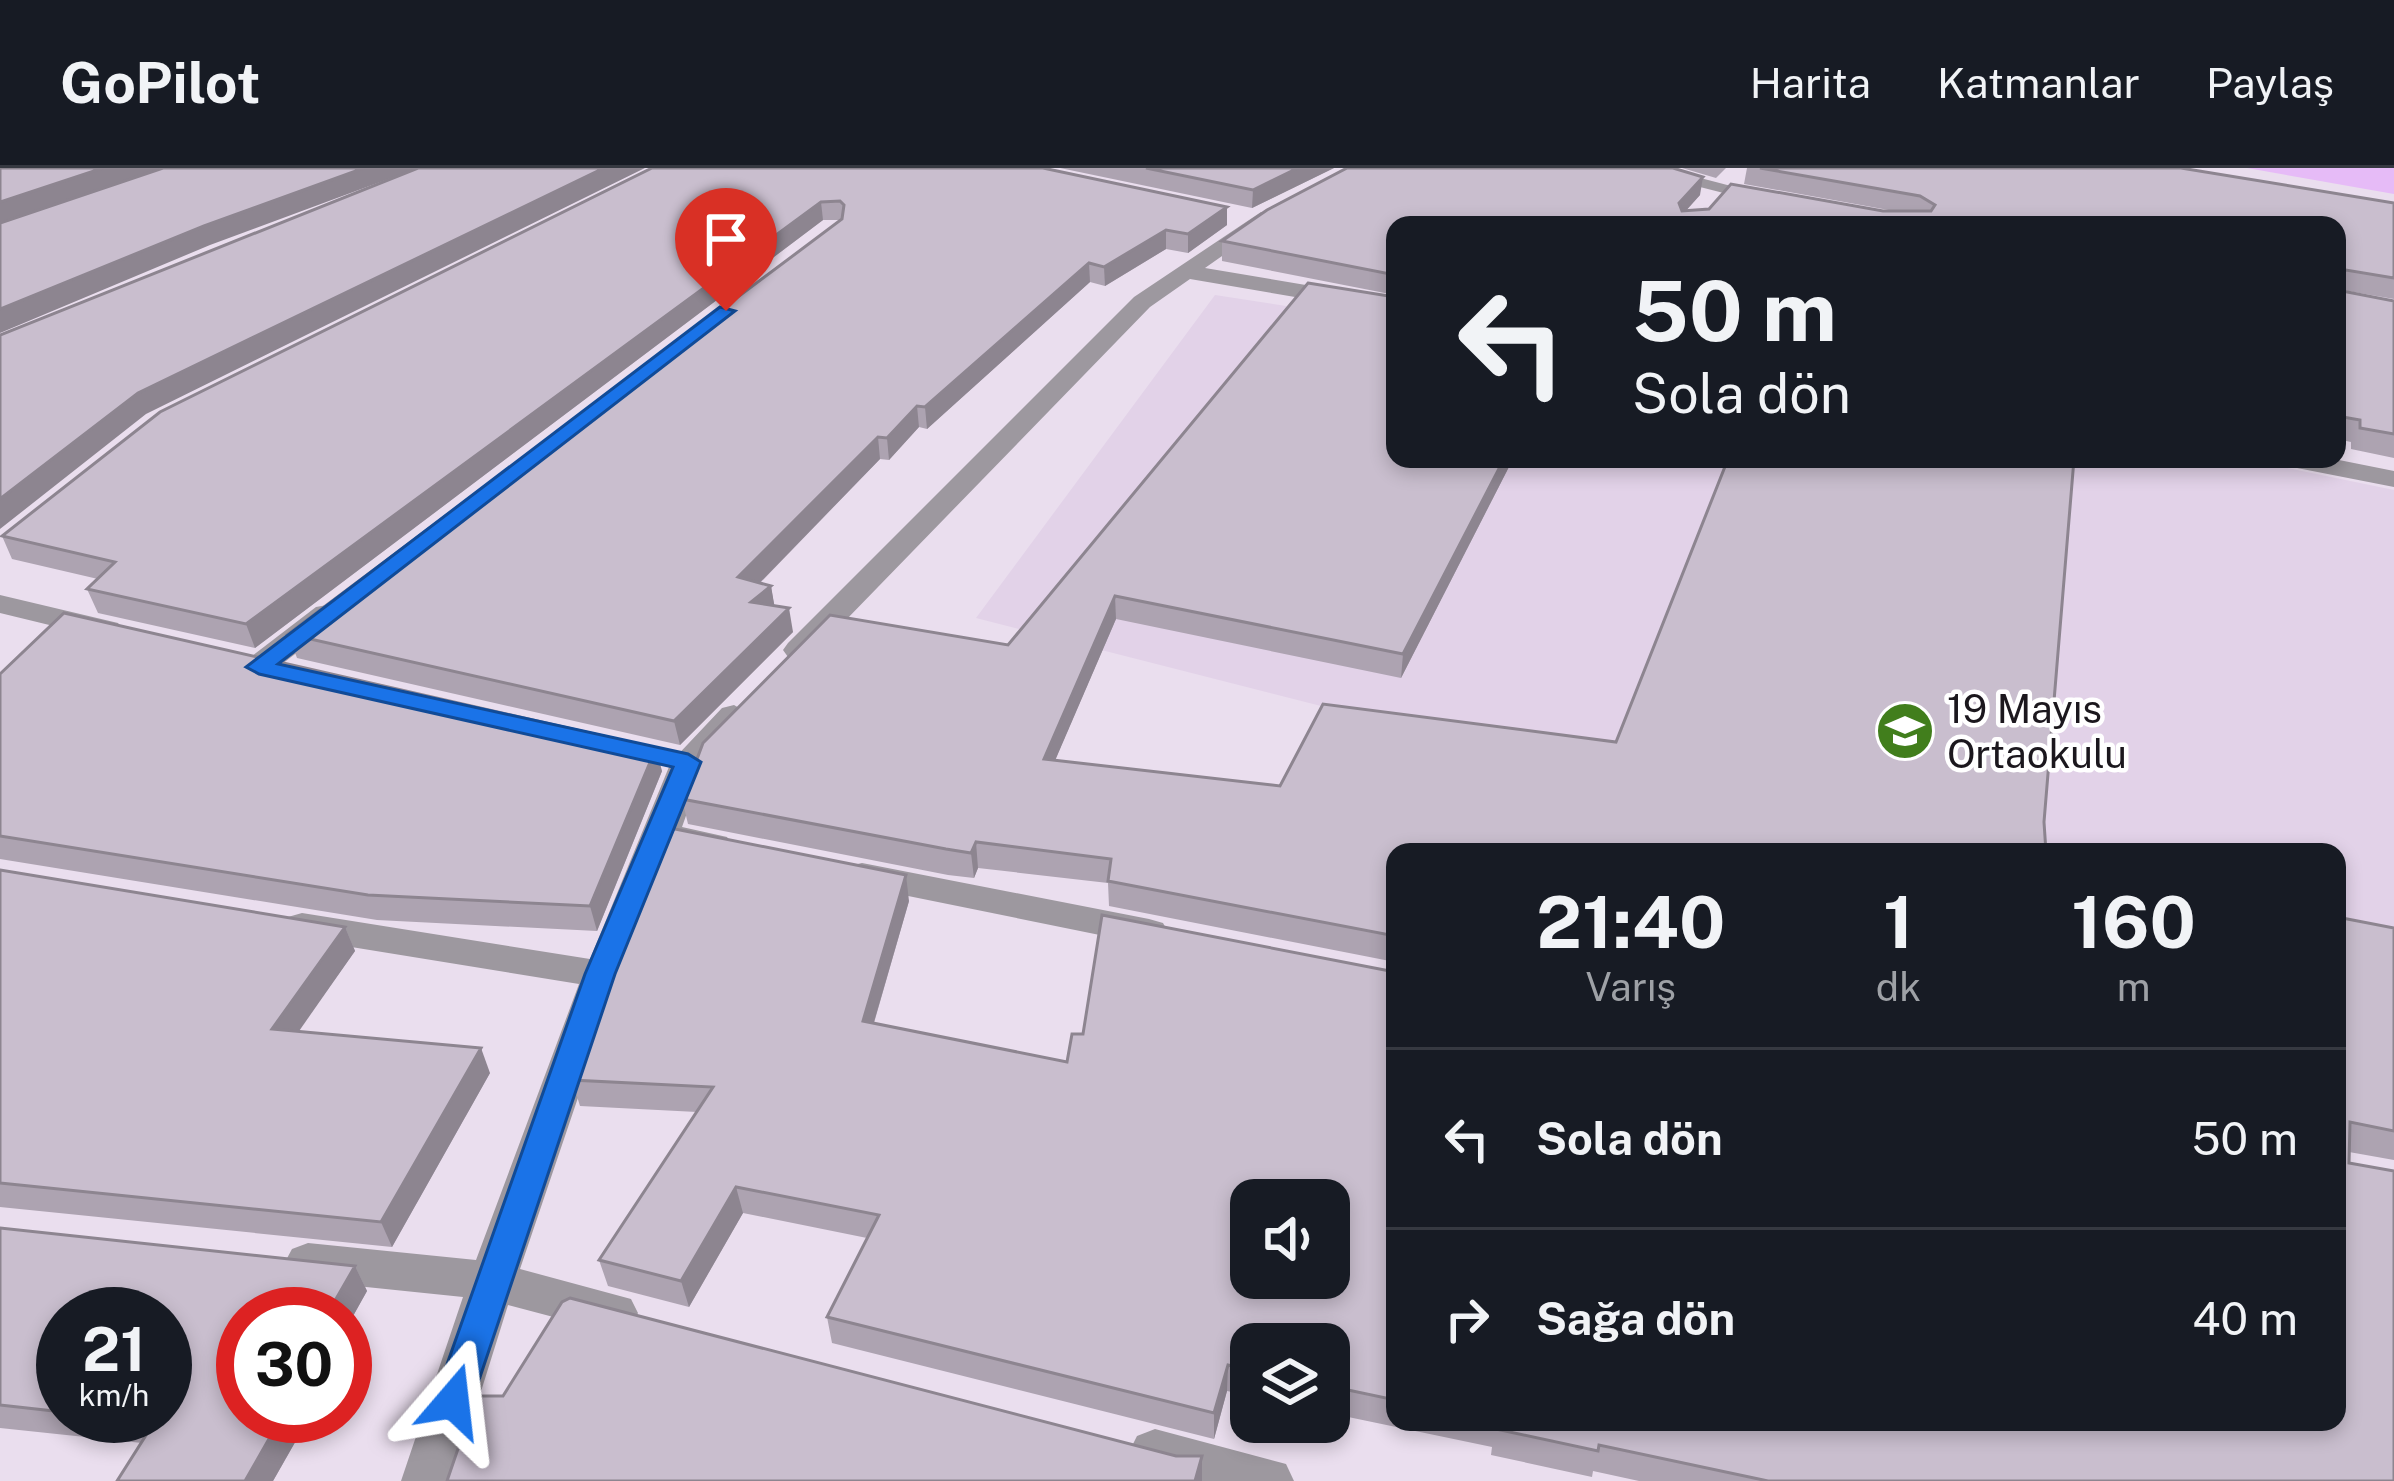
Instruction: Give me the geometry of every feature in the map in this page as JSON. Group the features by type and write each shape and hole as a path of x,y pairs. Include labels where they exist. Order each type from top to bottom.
{"street":[{"path":"1635,168 1683,177 1711,199 1784,202"},
{"path":"1711,199 1742,168"},
{"path":"427,1481 491,1281 600,974 661,834 677,760 764,686 1142,302 1245,218 1297,200"},
{"path":"1185,271 1386,305"},
{"path":"2338,468 2394,479"},
{"path":"304,677 248,664 351,596"},
{"path":"0,604 129,635"},
{"path":"661,834 753,853"},
{"path":"822,866 1189,940"},
{"path":"259,919 600,974"},
{"path":"257,1256 491,1281 651,1322"},
{"path":"1108,1440 1268,1481"}],"shaded area":[{"path":"2247,168 2394,168 2394,194"},
{"name":"19 Mayıs Ortaokulu","path":"1215,295 1386,322 1386,468 2287,468 2394,490 2394,950 2346,942 2346,843 1858,843 976,618"}],"building":[{"path":"0,168 103,168 0,202"},
{"path":"163,168 364,168 204,226 0,309 0,223"},
{"path":"418,168 604,168 138,393 0,499 0,335"},
{"path":"652,168 1043,168 1227,207 1188,234 1166,230 1104,267 1089,263 925,407 917,406 887,438 878,437 738,577 771,586 751,602 789,608 674,721 288,634 842,219 840,201 821,202 246,624 87,589 115,562 2,536 160,412"},
{"path":"1146,168 1298,168 1253,190"},
{"path":"1347,168 1673,168 1703,177 1679,203 1682,211 1709,209 1731,184 1883,211 1931,211 1935,205 1920,196 1760,168 2181,168 2394,203 2394,278 2346,270 2346,216 1386,216 1386,273 1222,241 1267,210"},
{"path":"1308,283 1386,296 1386,468 1499,468 1403,654 1115,596 1044,759 1280,786 1323,704 1616,742 1724,468 2073,468 2045,843 1386,843 1386,934 1108,881 1111,859 976,842 971,853 682,799 703,743 830,615 1008,645"},
{"path":"2346,292 2394,301 2394,434 2360,428 2360,420 2346,418"},
{"path":"64,613 656,748 590,906 368,895 0,836 0,674"},
{"path":"670,828 906,875 863,1021 1067,1062 1072,1034 1083,1034 1102,915 1386,970 1386,1398 1350,1390 1350,1323 1230,1323 1230,1365 1214,1413 827,1317 879,1215 736,1187 681,1281 599,1260 713,1087 572,1080"},
{"path":"0,870 345,927 272,1029 481,1048 381,1222 0,1183"},
{"path":"2346,919 2394,928 2394,1131 2350,1122 2349,1163 2394,1171 2394,1481 1768,1481 1599,1445 1598,1451 1505,1431 2346,1431"},
{"path":"0,1228 355,1266 343,1287 216,1287 216,1443 267,1443 245,1481 117,1481 141,1443 192,1443 192,1287 36,1287 36,1409 0,1405"},
{"path":"570,1298 1176,1456 1202,1456 1195,1481 447,1481 476,1396 503,1396 562,1302"}],"place":[{"name":"19 Mayıs Ortaokulu","path":"1905,731"}],"route":[{"path":"453,1401 600,974 688,762 259,667 726,311"}]}
